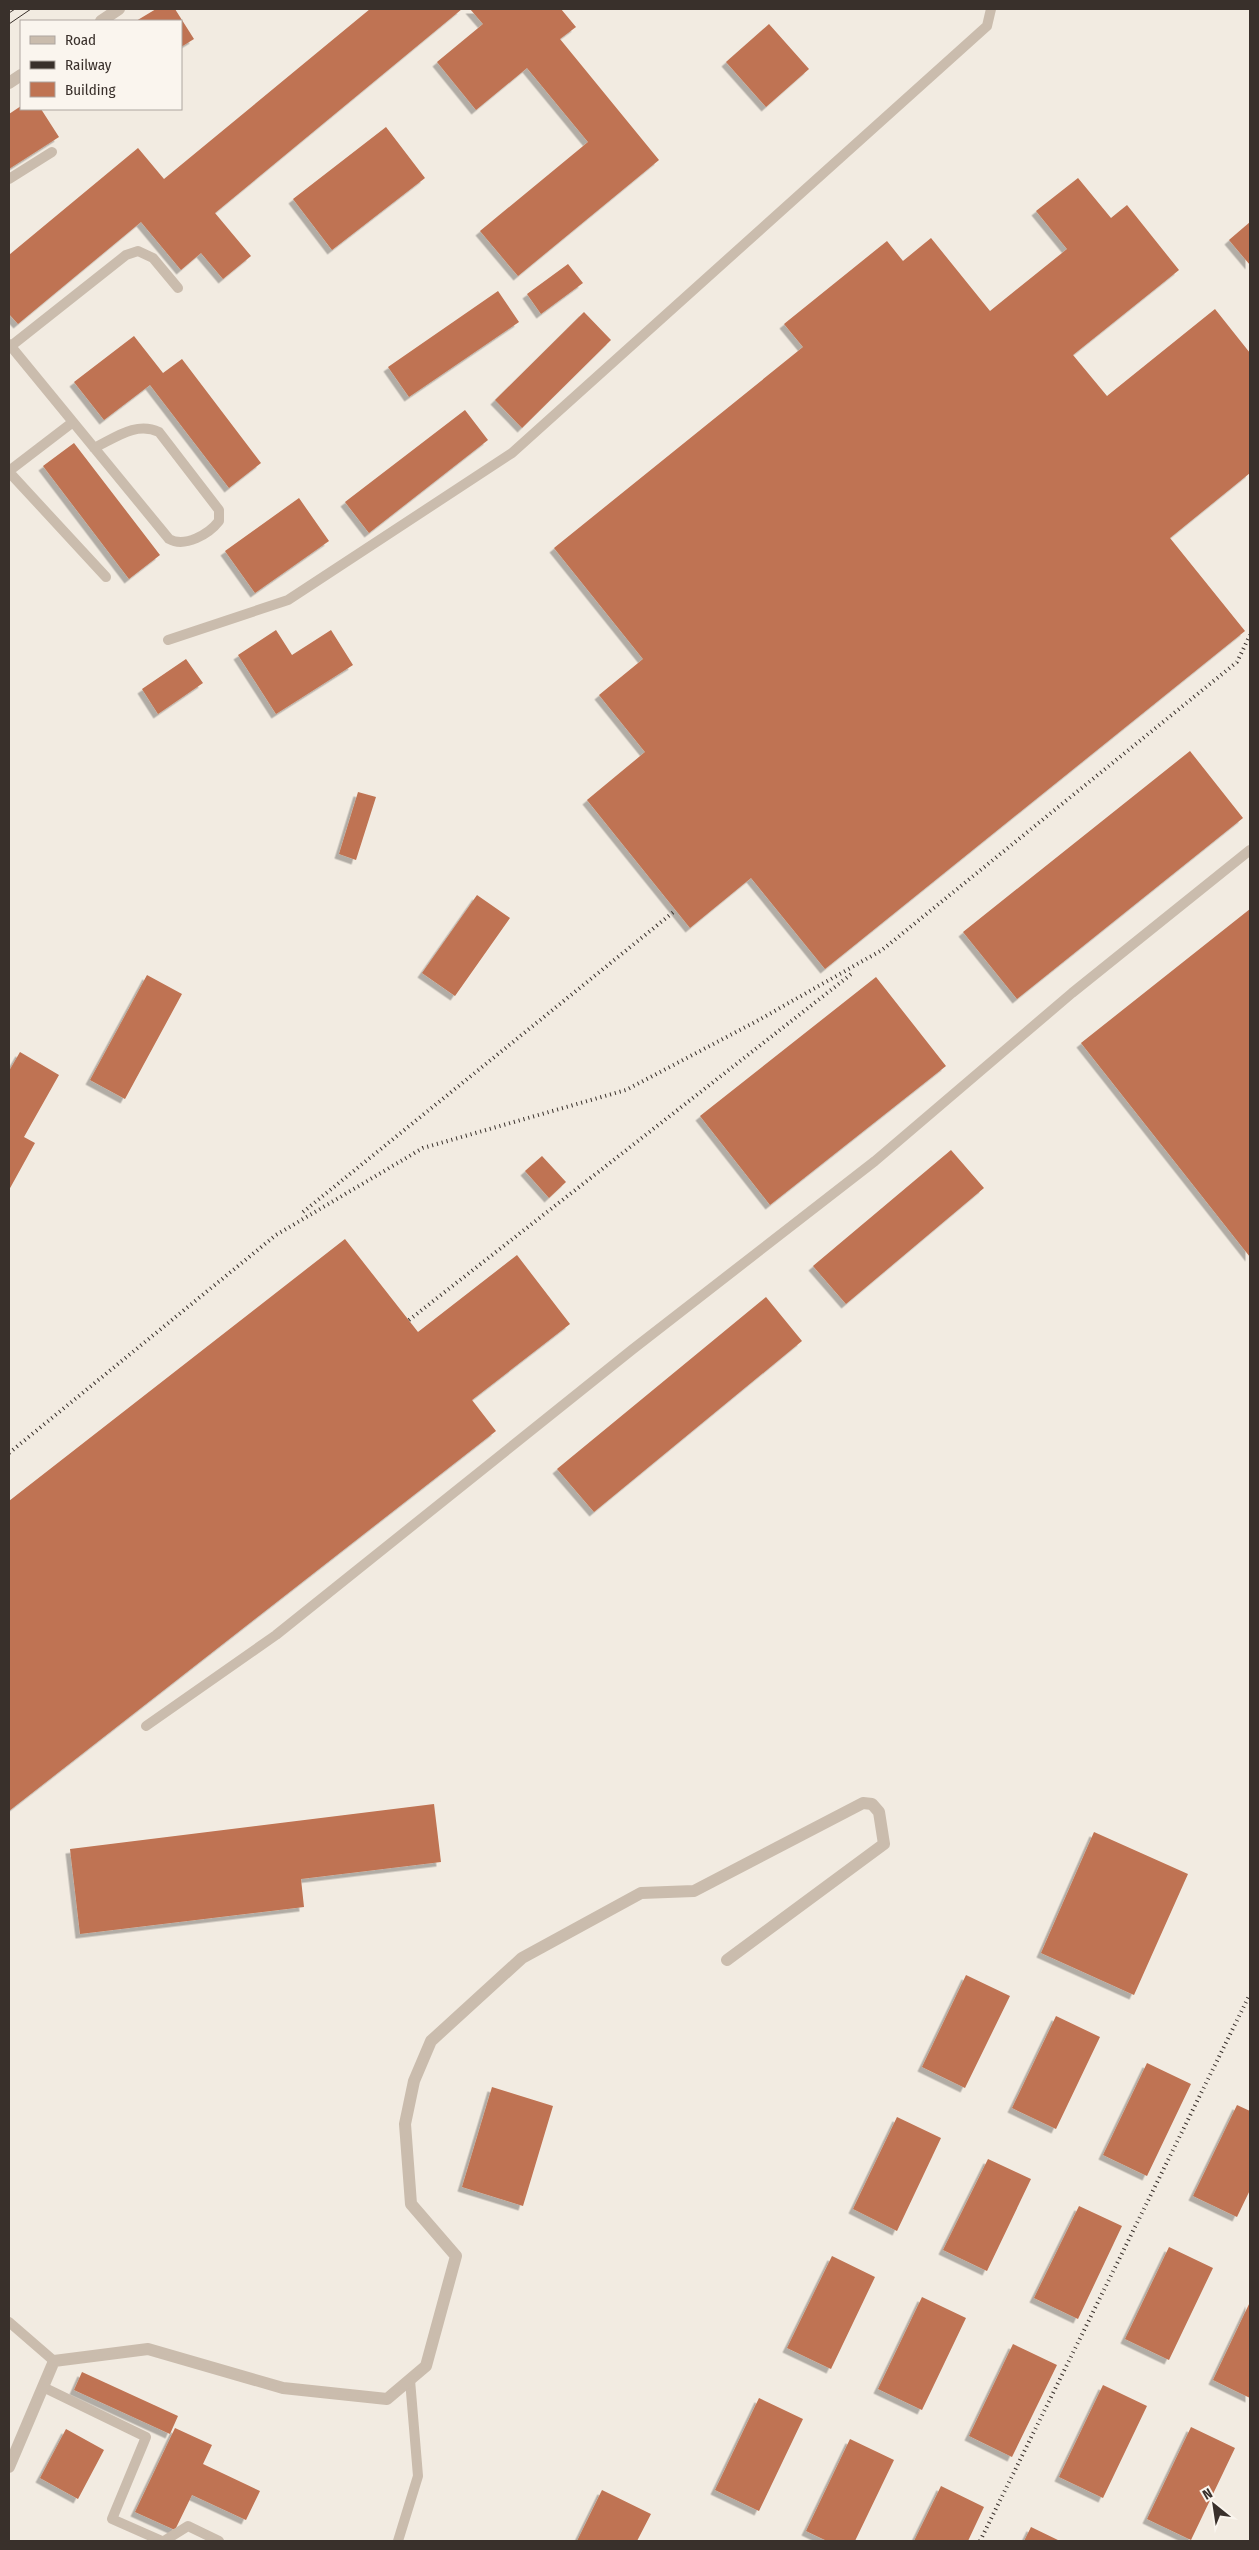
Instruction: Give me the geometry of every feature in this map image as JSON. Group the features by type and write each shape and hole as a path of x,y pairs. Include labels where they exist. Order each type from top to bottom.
{"street":[{"path":"102,20 119,9"},
{"path":"9,83 20,76"},
{"path":"9,2467 54,2362 148,2349 283,2388 388,2399 426,2366 456,2256 411,2204 405,2124 414,2081 431,2041 522,1958 641,1893 694,1891 863,1803 872,1804 879,1812 884,1844 727,1960"}],"lane":[{"path":"168,640 288,600 512,453 987,26 991,9"},
{"path":"9,178 52,152"},
{"path":"94,448 137,428 146,427 159,432 218,508 220,513 219,521 190,541 178,543 169,539 94,448 10,345 126,255 138,251 153,258 178,288"},
{"path":"73,422 9,472 106,577"},
{"path":"146,1726 276,1635 633,1349 875,1161 1072,993 1250,850"},
{"path":"9,2322 54,2362"},
{"path":"398,2541 418,2476 410,2380"},
{"path":"43,2387 146,2437 112,2518 163,2541 188,2526 219,2541"}],"building":[{"path":"156,9 175,9 182,20 138,20"},
{"path":"370,9 462,9 215,213 251,256 223,279 201,253 181,270 141,222 18,324 9,314 9,255 138,148 164,179"},
{"path":"470,9 561,9 576,27 560,39 659,160 518,276 480,231 588,142 527,68 476,110 437,62 483,24"},
{"path":"182,20 194,39 182,46"},
{"path":"769,24 809,69 766,107 726,62"},
{"path":"20,107 20,110 42,110 59,137 9,169 9,114"},
{"path":"386,127 425,178 332,250 293,199"},
{"path":"1078,178 1111,218 1127,205 1179,270 1073,355 1107,396 1215,309 1250,353 1250,473 1170,538 1245,631 825,969 751,878 690,928 587,800 645,752 599,695 643,659 554,548 803,347 784,324 887,241 903,261 931,238 990,311 1067,249 1036,211"},
{"path":"1250,222 1250,265 1229,240"},
{"path":"568,264 583,283 541,314 527,294"},
{"path":"498,291 519,322 409,397 388,367"},
{"path":"584,312 611,340 522,428 495,400"},
{"path":"134,336 163,373 182,359 261,463 229,488 150,385 104,420 74,382"},
{"path":"465,410 488,440 369,533 345,502"},
{"path":"74,443 160,555 129,579 43,466"},
{"path":"299,498 329,541 255,593 225,551"},
{"path":"276,630 292,655 331,630 353,665 276,714 238,655"},
{"path":"186,659 203,683 158,714 142,689"},
{"path":"1190,751 1243,818 1017,999 963,932"},
{"path":"358,792 376,797 356,860 339,854"},
{"path":"477,895 510,918 455,996 422,973"},
{"path":"1250,909 1250,1257 1081,1043"},
{"path":"147,975 182,994 125,1099 90,1080"},
{"path":"876,977 946,1066 770,1205 700,1116"},
{"path":"20,1052 59,1075 24,1137 35,1143 9,1190 9,1071"},
{"path":"951,1150 984,1188 846,1304 813,1266"},
{"path":"542,1156 566,1182 549,1198 525,1171"},
{"path":"345,1239 418,1332 517,1255 570,1324 472,1400 496,1431 9,1811 9,1501"},
{"path":"766,1297 802,1341 594,1512 557,1469"},
{"path":"434,1804 441,1862 301,1879 304,1907 80,1934 70,1849"},
{"path":"1094,1832 1188,1874 1134,1995 1041,1953"},
{"path":"966,1975 1010,1996 965,2088 922,2067"},
{"path":"1056,2016 1100,2037 1056,2129 1012,2108"},
{"path":"1147,2063 1191,2084 1147,2176 1103,2155"},
{"path":"492,2087 553,2106 523,2206 462,2187"},
{"path":"1237,2105 1250,2111 1250,2190 1237,2217 1193,2196"},
{"path":"897,2117 941,2138 897,2231 853,2209"},
{"path":"988,2159 1031,2179 987,2271 943,2250"},
{"path":"1079,2206 1122,2226 1078,2319 1034,2298"},
{"path":"1169,2247 1213,2268 1169,2360 1125,2339"},
{"path":"832,2256 875,2277 831,2369 787,2348"},
{"path":"922,2297 966,2318 922,2410 878,2389"},
{"path":"1250,2302 1250,2398 1213,2380"},
{"path":"1013,2344 1057,2365 1012,2457 969,2436"},
{"path":"82,2372 178,2416 170,2434 74,2390"},
{"path":"1103,2385 1147,2406 1103,2498 1059,2477"},
{"path":"759,2398 803,2419 759,2511 715,2490"},
{"path":"1191,2427 1235,2448 1191,2540 1147,2519"},
{"path":"175,2428 212,2445 203,2464 260,2491 246,2520 192,2495 175,2530 135,2512"},
{"path":"66,2429 104,2450 78,2499 40,2478"},
{"path":"850,2439 894,2460 855,2541 827,2541 806,2531"},
{"path":"941,2486 984,2507 968,2541 914,2541"},
{"path":"602,2490 651,2514 637,2541 577,2541"},
{"path":"1031,2527 1060,2541 1024,2541"}],"tram line":[{"path":"9,13 15,9"},
{"path":"9,24 31,9"}],"railway":[{"path":"9,1453 276,1235 423,1148 626,1090 757,1021 882,950 1237,662 1250,635"},
{"path":"303,1212 676,910"},
{"path":"409,1320 854,972"},
{"path":"980,2541 1250,1994"}]}
